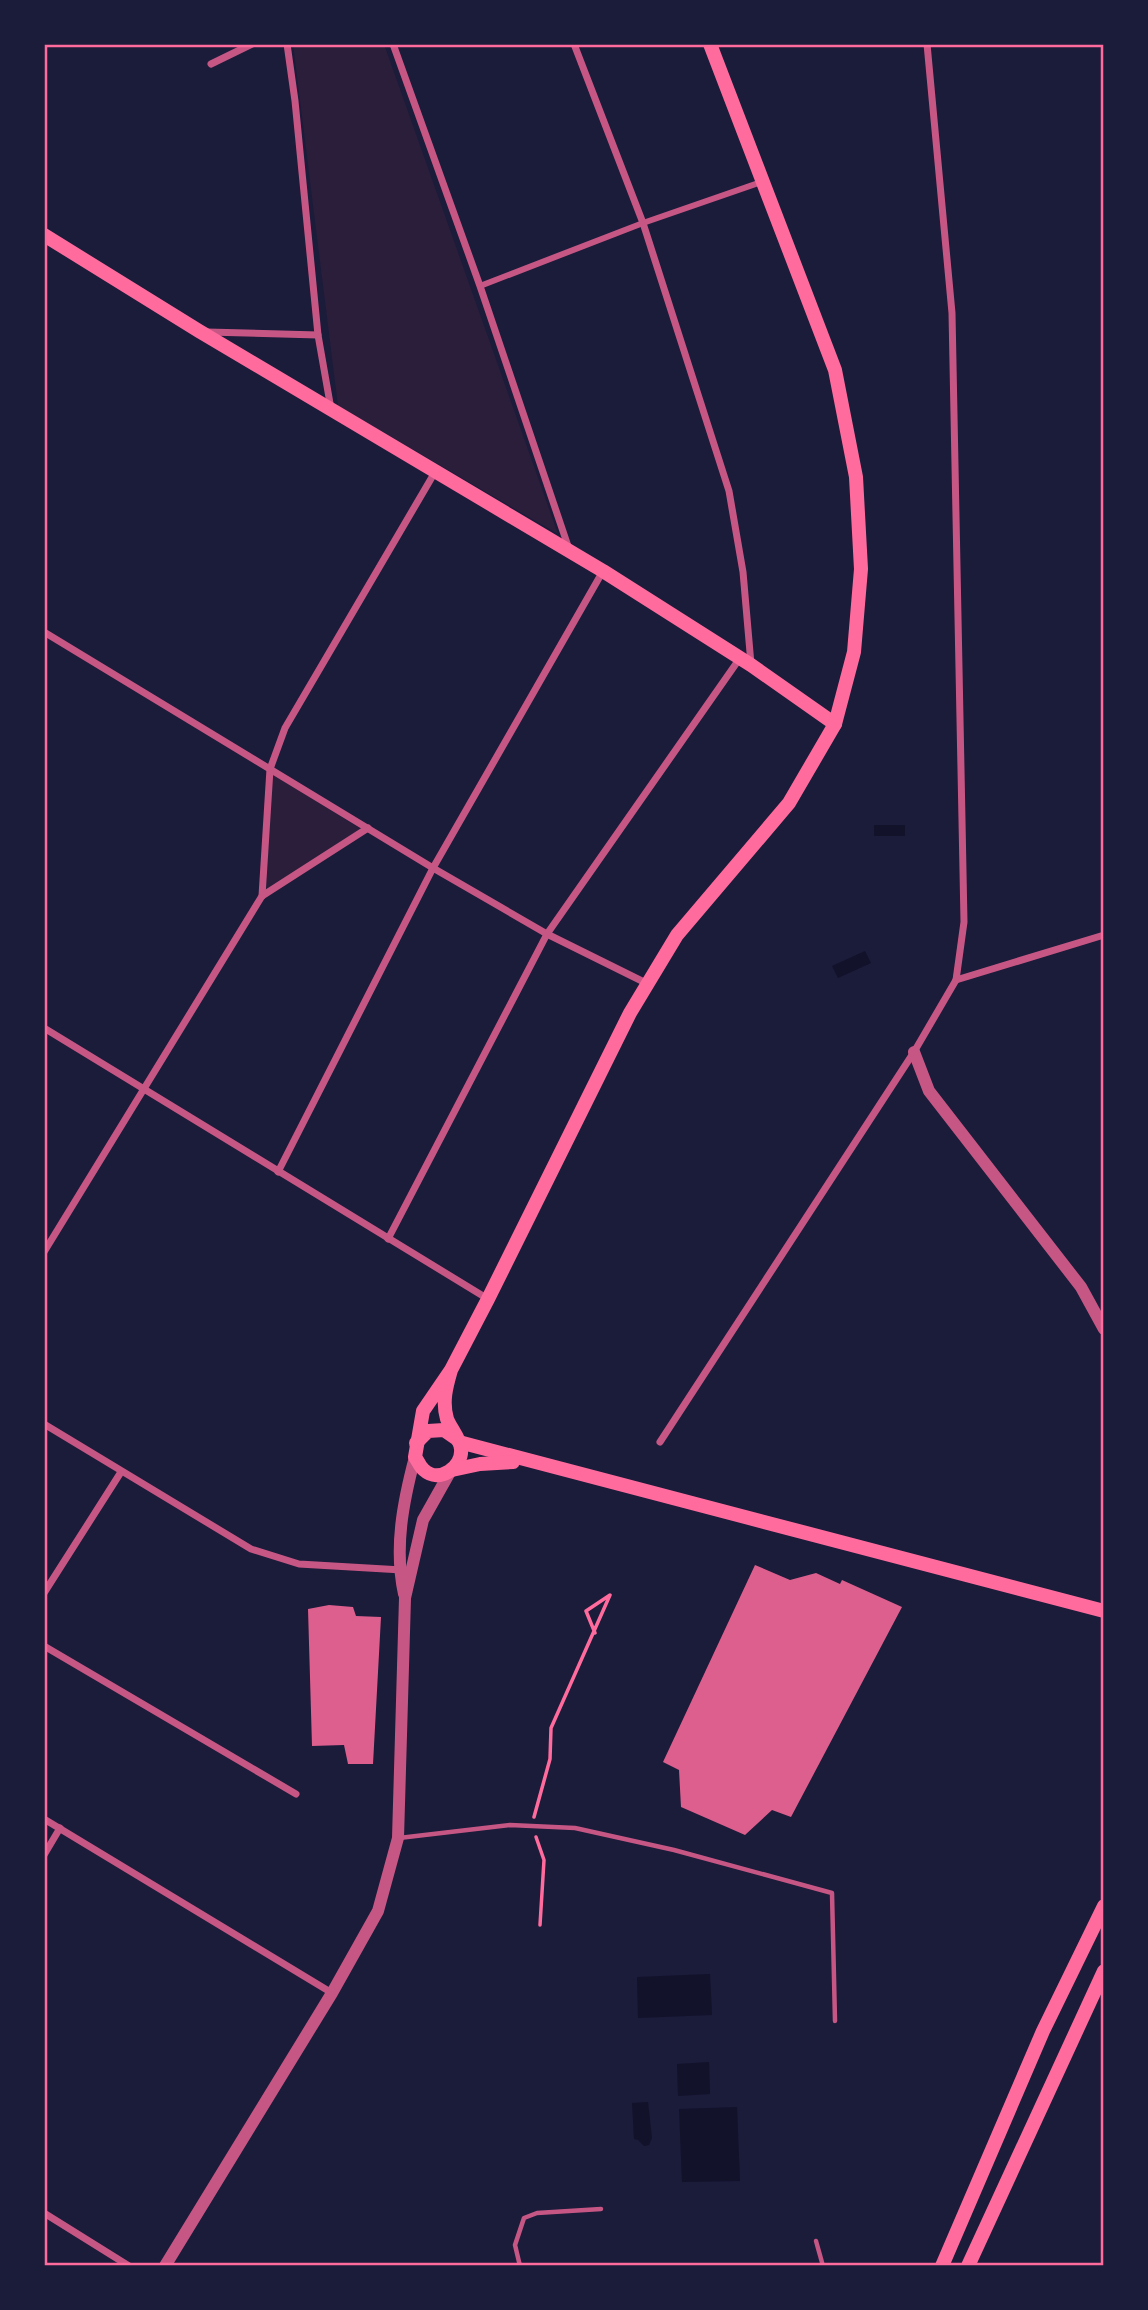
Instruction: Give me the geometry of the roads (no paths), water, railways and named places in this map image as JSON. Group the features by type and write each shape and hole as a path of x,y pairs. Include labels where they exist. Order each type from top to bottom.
{"main road":[{"path":"530,1462 480,1464 436,1475 424,1471 416,1450 423,1411 451,1370 630,1013 677,934 789,803 835,724 853,652 862,569 856,477 835,370 710,44"},
{"path":"44,235 199,331 603,570 835,724"},
{"path":"451,1370 444,1395 447,1419 461,1449 459,1462 451,1471"},
{"path":"416,1450 428,1431 444,1430 458,1441 530,1462 1104,1611"},
{"path":"942,2266 1043,2031 1104,1906"},
{"path":"968,2266 1104,1971"}],"street":[{"path":"211,64 252,44"},
{"path":"287,44 318,335 331,410"},
{"path":"393,44 480,286 570,552"},
{"path":"388,1239 547,934 745,662 743,572 729,491 643,223 574,44"},
{"path":"660,1442 914,1052 956,980 964,922 952,313 926,44"},
{"path":"480,286 643,223 764,181"},
{"path":"199,331 318,335"},
{"path":"262,896 270,769 285,729 435,472"},
{"path":"278,1172 433,868 603,570"},
{"path":"44,632 433,868 547,934 648,984"},
{"path":"44,1252 262,896 368,828"},
{"path":"956,980 1104,935"},
{"path":"44,1028 488,1299"},
{"path":"914,1052 929,1091 1081,1287 1104,1329"},
{"path":"44,1424 251,1549 299,1564 413,1571"},
{"path":"165,2266 332,1993 378,1911 398,1838 405,1598 399,1569 400,1525 416,1450"},
{"path":"405,1598 423,1520 451,1471"},
{"path":"44,1593 121,1472"},
{"path":"44,1646 296,1794"},
{"path":"44,1819 332,1993"},
{"path":"44,1855 60,1828"},
{"path":"44,2213 129,2266"}],"lane":[{"path":"398,1838 510,1825 575,1828 674,1850 832,1893 835,2021"},
{"path":"520,2266 515,2245 524,2218 537,2213 601,2209"},
{"path":"816,2241 823,2266"}]}
